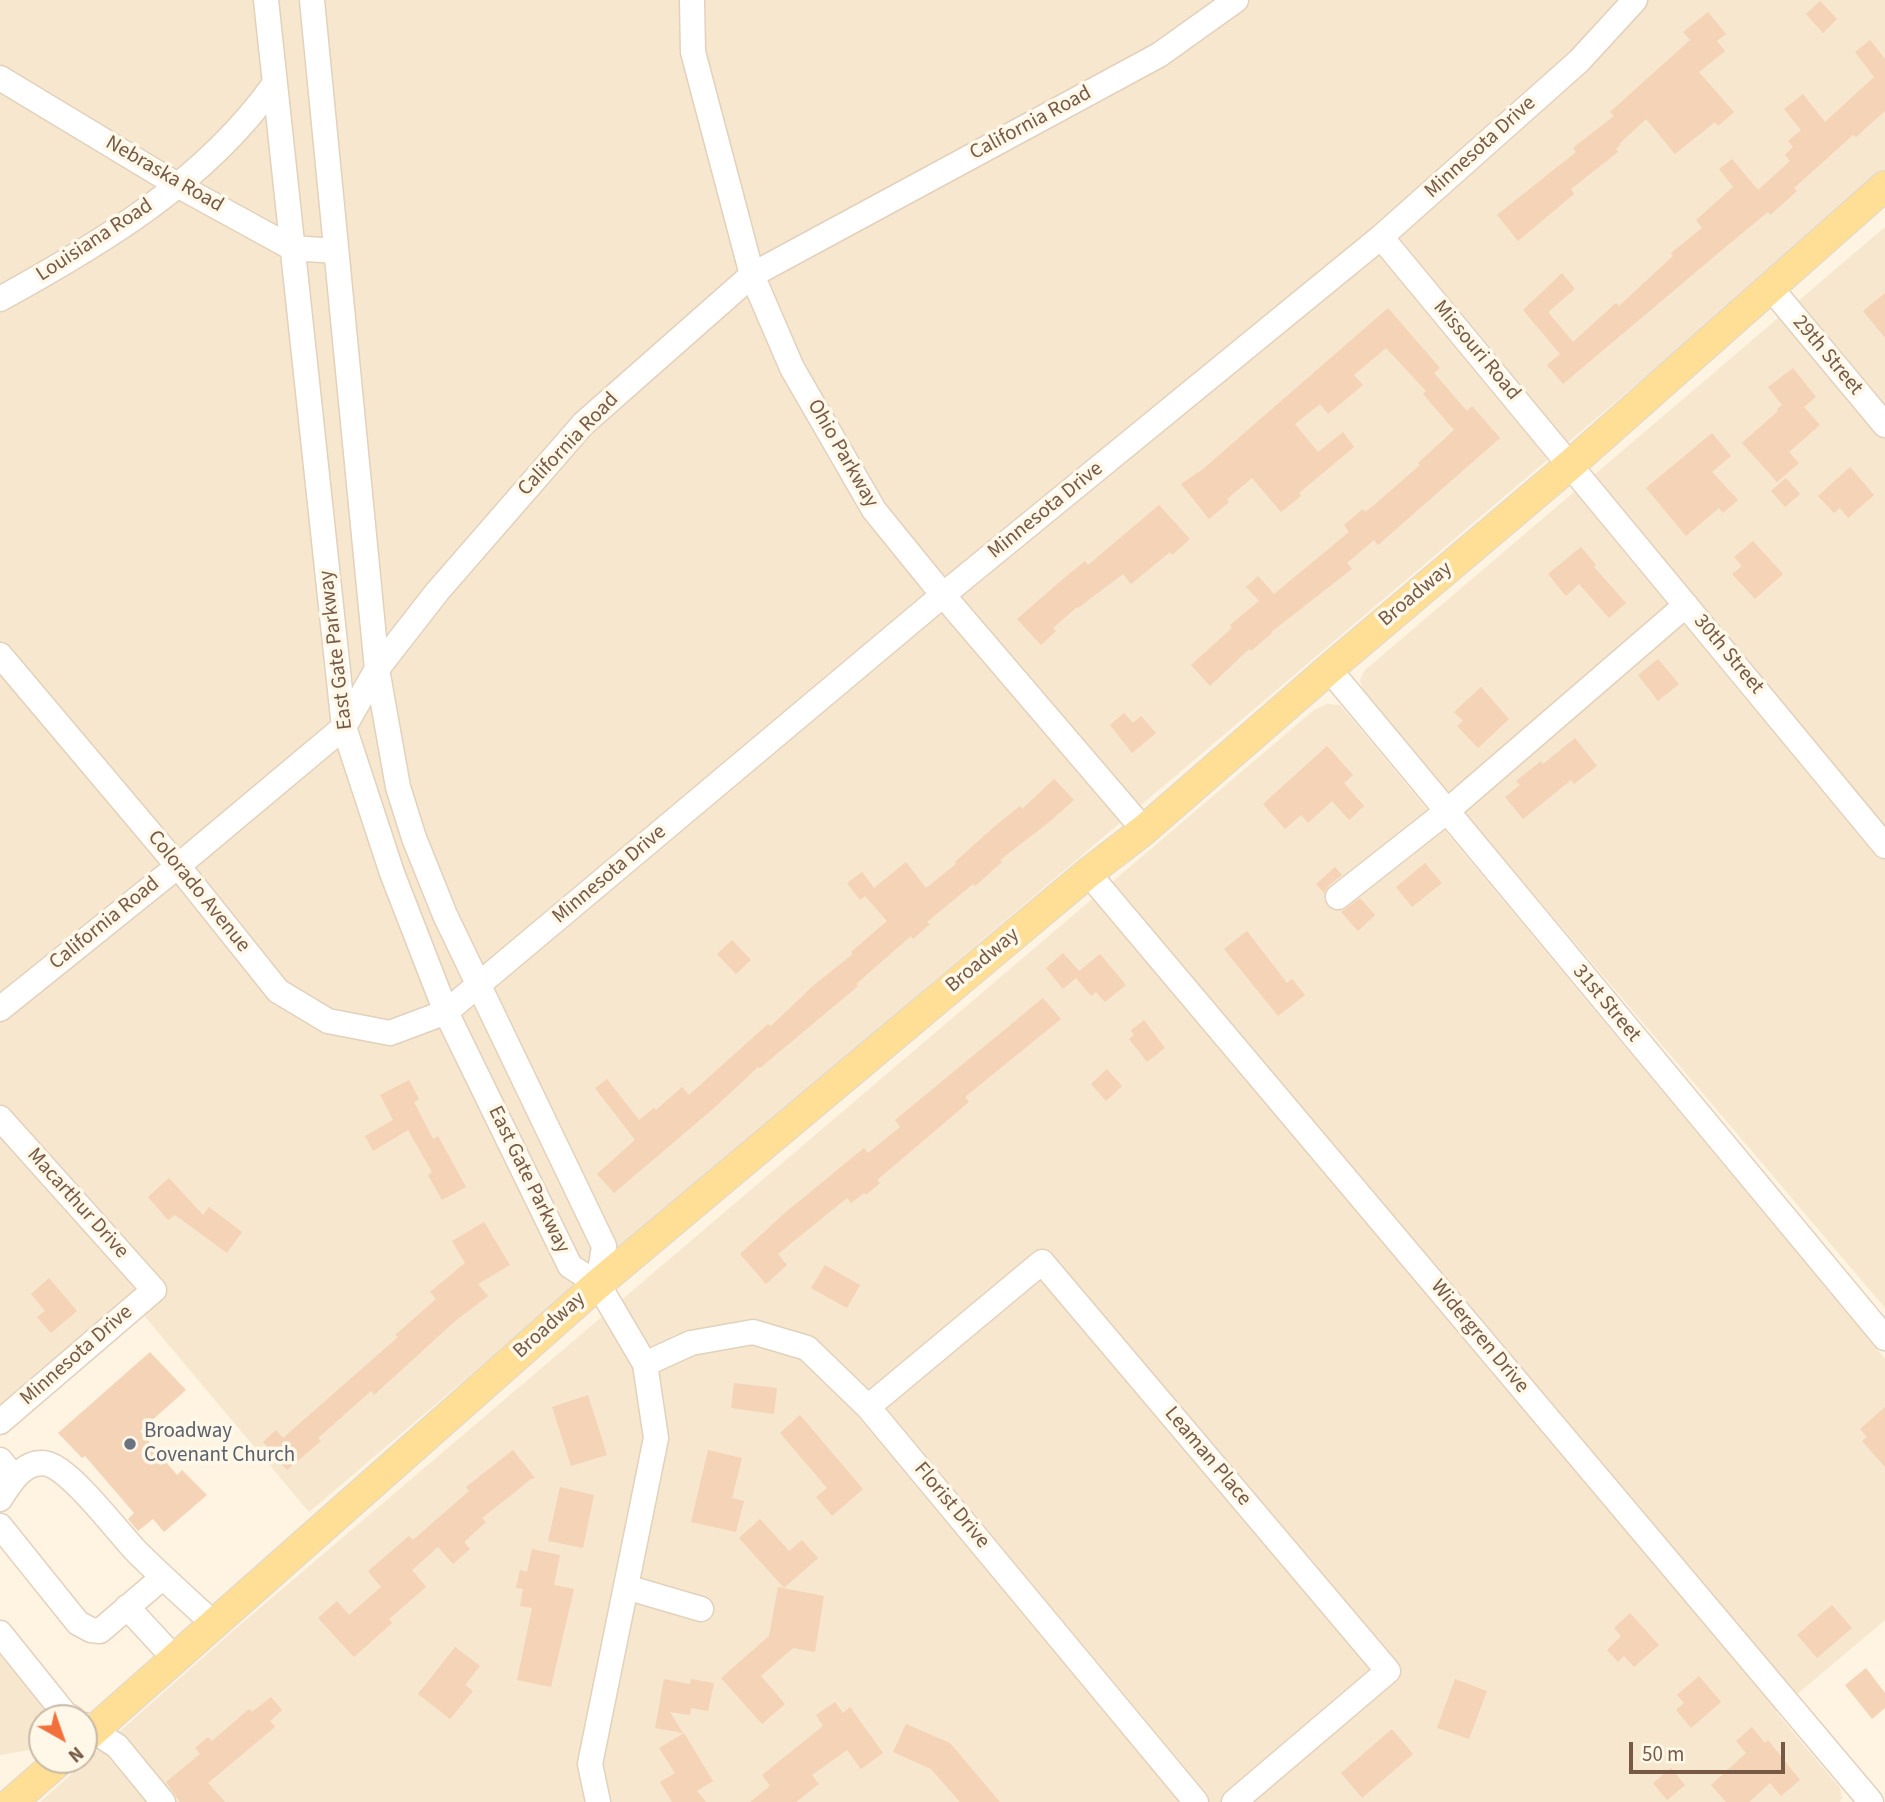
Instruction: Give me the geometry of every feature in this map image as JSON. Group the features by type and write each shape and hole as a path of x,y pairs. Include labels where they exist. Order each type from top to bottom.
{"main road":[{"name":"Broadway","path":"98,1717 175,1659 598,1284 1088,873 1144,830 1329,669 1570,466 1885,186"},
{"path":"12,1802 44,1774"}],"street":[{"name":"East Gate Parkway","path":"266,0 273,86 344,727 392,873 446,1012 570,1266 598,1284 645,1364 656,1438 590,1764 598,1802"},
{"name":"East Gate Parkway","path":"312,0 377,669 398,787 414,838 445,915 604,1246 598,1284"},
{"name":"Ohio Parkway","path":"692,0 693,52 752,275 792,368 874,510 1144,830"},
{"name":"California Road","path":"0,1009 178,866 344,727 377,669 437,592 583,424 752,275 1159,55 1236,0"},
{"name":"Minnesota Drive","path":"446,1012 943,595 1381,237 1579,61 1635,0"},
{"name":"Nebraska Road","path":"0,78 179,186 292,248 336,251"},
{"name":"Louisiana Road","path":"0,299 66,262 179,186 229,141 273,86"},
{"name":"Missouri Road","path":"1381,237 1570,466"},
{"name":"29th Street","path":"1770,287 1885,425"},
{"name":"30th Street","path":"1570,466 1885,846"},
{"path":"1338,897 1446,812 1686,605"},
{"name":"Colorado Avenue","path":"0,655 178,866 278,991 328,1021 390,1033 446,1012"},
{"name":"31st Street","path":"1329,669 1885,1338"},
{"name":"Widergren Drive","path":"1088,873 1871,1802"},
{"name":"Macarthur Drive","path":"0,1118 154,1290"},
{"name":"Leaman Place","path":"869,1407 1042,1262 1388,1671 1234,1802"},
{"name":"Minnesota Drive","path":"0,1422 154,1290"},
{"name":"Florist Drive","path":"645,1364 691,1343 753,1332 807,1348 869,1407 1196,1802"},
{"path":"0,1499 7,1468 47,1464 64,1473 135,1550 214,1624"},
{"path":"0,1526 78,1623 100,1631 163,1577"},
{"path":"626,1587 701,1609"},
{"path":"127,1607 175,1659"},
{"path":"0,1633 57,1704"},
{"path":"98,1736 117,1746 163,1802"}],"shaded area":[{"path":"0,0 1885,0 1885,173 309,1512 131,1300 0,1414"},
{"path":"1885,227 1885,1308 1364,694 1360,680 1364,671"},
{"path":"1327,704 1340,705 1885,1359 1885,1620 1776,1712 1840,1788 1840,1802 40,1802 72,1774 98,1774 98,1751 233,1631 1314,710"},
{"path":"0,1654 41,1704 28,1704 28,1750 0,1755"}],"building":[{"path":"1820,1 1837,19 1823,33 1806,14"},
{"path":"1708,12 1726,34 1717,41 1725,51 1699,72 1734,112 1718,126 1715,122 1675,154 1646,119 1619,144 1616,149 1618,152 1571,189 1574,194 1518,241 1497,215 1576,152 1573,148 1614,116 1610,112 1690,40 1683,32"},
{"path":"1870,40 1885,59 1885,111 1856,137 1853,135 1794,188 1797,191 1770,215 1768,212 1563,384 1547,365 1560,354 1523,310 1562,273 1575,289 1548,312 1573,342 1616,303 1619,306 1673,256 1671,253 1702,228 1696,220 1733,187 1719,169 1732,159 1758,190 1790,161 1785,155 1793,147 1788,141 1801,130 1784,109 1803,94 1825,122 1874,77 1855,52"},
{"path":"1885,293 1885,338 1863,311"},
{"path":"1388,308 1440,368 1434,373 1467,411 1472,406 1500,438 1378,545 1374,540 1347,563 1352,569 1271,632 1251,651 1249,649 1210,686 1191,665 1232,628 1230,625 1259,601 1246,587 1258,576 1274,594 1349,532 1344,525 1363,509 1365,512 1373,506 1420,465 1418,463 1454,430 1423,394 1426,391 1386,348 1354,375 1363,385 1328,414 1320,404 1295,424 1318,452 1343,432 1354,447 1299,493 1301,496 1281,512 1252,478 1209,519 1181,484 1203,469"},
{"path":"1793,368 1816,397 1804,407 1820,425 1789,452 1799,463 1777,482 1742,443 1778,411 1782,405 1768,387"},
{"path":"1712,433 1731,456 1712,472 1738,500 1723,513 1719,508 1686,536 1646,488"},
{"path":"1850,467 1874,495 1848,518 1840,508 1834,513 1818,496"},
{"path":"1786,478 1800,494 1785,507 1771,491"},
{"path":"1159,505 1190,539 1131,584 1123,574 1077,607 1053,628 1056,631 1041,645 1017,619 1085,561 1088,565"},
{"path":"1753,541 1783,574 1755,599 1732,574 1742,566 1734,557"},
{"path":"1581,547 1596,565 1594,567 1626,603 1609,618 1579,584 1566,596 1548,574"},
{"path":"1658,659 1679,684 1658,701 1638,675"},
{"path":"1481,687 1509,719 1478,748 1457,726 1463,721 1454,712"},
{"path":"1124,713 1133,723 1141,716 1156,733 1132,753 1110,725"},
{"path":"1575,738 1597,766 1574,784 1571,780 1523,819 1505,797 1520,785 1516,781 1541,761 1543,764"},
{"path":"1327,746 1353,775 1344,783 1364,806 1349,820 1332,801 1308,823 1301,815 1285,829 1263,804"},
{"path":"1054,779 1074,800 1000,860 1002,862 975,886 973,884 927,922 930,924 913,939 911,936 856,984 858,986 758,1067 614,1193 597,1174 635,1140 595,1088 607,1079 639,1120 654,1108 656,1110 682,1087 689,1095 768,1024 771,1026 814,985 853,954 851,952 887,921 865,896 860,900 847,883 862,872 874,888 906,862 926,888 956,864 955,862 995,826 1020,806 1022,809"},
{"path":"1425,863 1442,883 1412,907 1396,887"},
{"path":"1335,867 1342,875 1329,885 1324,893 1316,884"},
{"path":"1360,898 1375,915 1358,931 1341,912"},
{"path":"1247,931 1287,983 1292,979 1305,995 1278,1016 1224,949"},
{"path":"732,940 751,960 736,974 717,954"},
{"path":"1063,953 1079,971 1100,954 1126,985 1105,1002 1096,992 1091,996 1076,978 1063,989 1046,968"},
{"path":"1043,998 1061,1019 965,1097 969,1102 877,1180 880,1183 866,1195 864,1193 851,1203 847,1198 778,1254 787,1265 766,1284 740,1254 864,1148 868,1153 900,1127 895,1120"},
{"path":"1144,1020 1165,1048 1147,1062 1129,1039 1134,1035 1131,1030"},
{"path":"1107,1069 1122,1086 1106,1101 1091,1084"},
{"path":"409,1080 419,1099 414,1102 433,1139 438,1136 466,1187 442,1200 428,1175 432,1172 408,1130 373,1151 365,1136 393,1120 380,1095"},
{"path":"169,1178 203,1215 209,1207 242,1232 227,1253 175,1215 168,1220 148,1197"},
{"path":"484,1222 510,1265 478,1284 488,1296 454,1322 374,1395 371,1391 318,1438 321,1441 287,1470 263,1442 276,1430 283,1438 398,1337 395,1335 436,1299 430,1292 465,1263 452,1241"},
{"path":"825,1265 860,1285 847,1308 811,1288"},
{"path":"49,1278 77,1311 51,1333 37,1317 45,1311 31,1294"},
{"name":"Broadway Covenant Church","path":"150,1352 186,1390 140,1431 177,1475 182,1470 207,1495 164,1532 153,1519 138,1531 128,1519 134,1513 85,1456 82,1458 58,1433"},
{"path":"734,1383 777,1388 774,1414 731,1408"},
{"path":"588,1395 607,1455 571,1466 552,1407"},
{"path":"1885,1407 1885,1467 1862,1441 1867,1437 1860,1429"},
{"path":"800,1415 863,1489 832,1516 816,1497 827,1488 780,1433"},
{"path":"513,1450 535,1478 528,1480 482,1518 486,1522 464,1542 470,1549 453,1564 438,1547 412,1570 426,1587 389,1619 392,1623 354,1657 318,1618 337,1601 349,1615 381,1587 368,1571 409,1536 413,1540 469,1491 466,1487"},
{"path":"708,1450 742,1458 732,1498 744,1501 736,1532 691,1522"},
{"path":"560,1487 594,1495 583,1548 548,1541"},
{"path":"760,1519 789,1551 802,1540 818,1558 784,1588 739,1538"},
{"path":"532,1549 560,1555 554,1585 574,1589 551,1687 517,1680 532,1608 520,1606 523,1589 516,1588 520,1570 527,1572"},
{"path":"778,1587 824,1596 815,1652 793,1648 761,1676 785,1704 762,1724 721,1678 769,1636"},
{"path":"1832,1605 1852,1628 1817,1658 1797,1635"},
{"path":"1630,1613 1659,1645 1634,1667 1624,1656 1618,1662 1607,1650 1621,1636 1614,1628"},
{"path":"455,1647 480,1666 465,1685 473,1691 450,1719 418,1694"},
{"path":"1866,1668 1885,1693 1885,1708 1872,1719 1845,1685"},
{"path":"1699,1676 1721,1702 1691,1728 1676,1710 1684,1703 1677,1695"},
{"path":"664,1679 690,1684 691,1679 714,1683 708,1711 691,1708 690,1715 670,1712 683,1733 655,1728"},
{"path":"1455,1679 1487,1691 1469,1739 1437,1728"},
{"path":"271,1697 282,1710 270,1721 275,1727 208,1783 225,1802 180,1802 166,1782 200,1754 195,1748 208,1737 212,1741 249,1709 252,1712"},
{"path":"835,1702 843,1713 850,1707 883,1753 861,1769 847,1750 812,1775 819,1784 796,1802 750,1802 770,1786 762,1775 823,1726 816,1715"},
{"path":"906,1724 950,1743 1000,1802 960,1802 931,1769 893,1752"},
{"path":"1752,1727 1765,1743 1768,1740 1800,1780 1781,1796 1770,1783 1749,1802 1726,1802 1711,1785 1746,1753 1736,1741"},
{"path":"1392,1729 1413,1754 1362,1798 1341,1773"},
{"path":"684,1733 713,1781 697,1791 706,1802 672,1802 660,1782 675,1773 659,1748"},
{"path":"1671,1768 1685,1785 1667,1800 1653,1783"}],"place":[{"name":"Broadway Covenant Church","path":"130,1444"}]}
